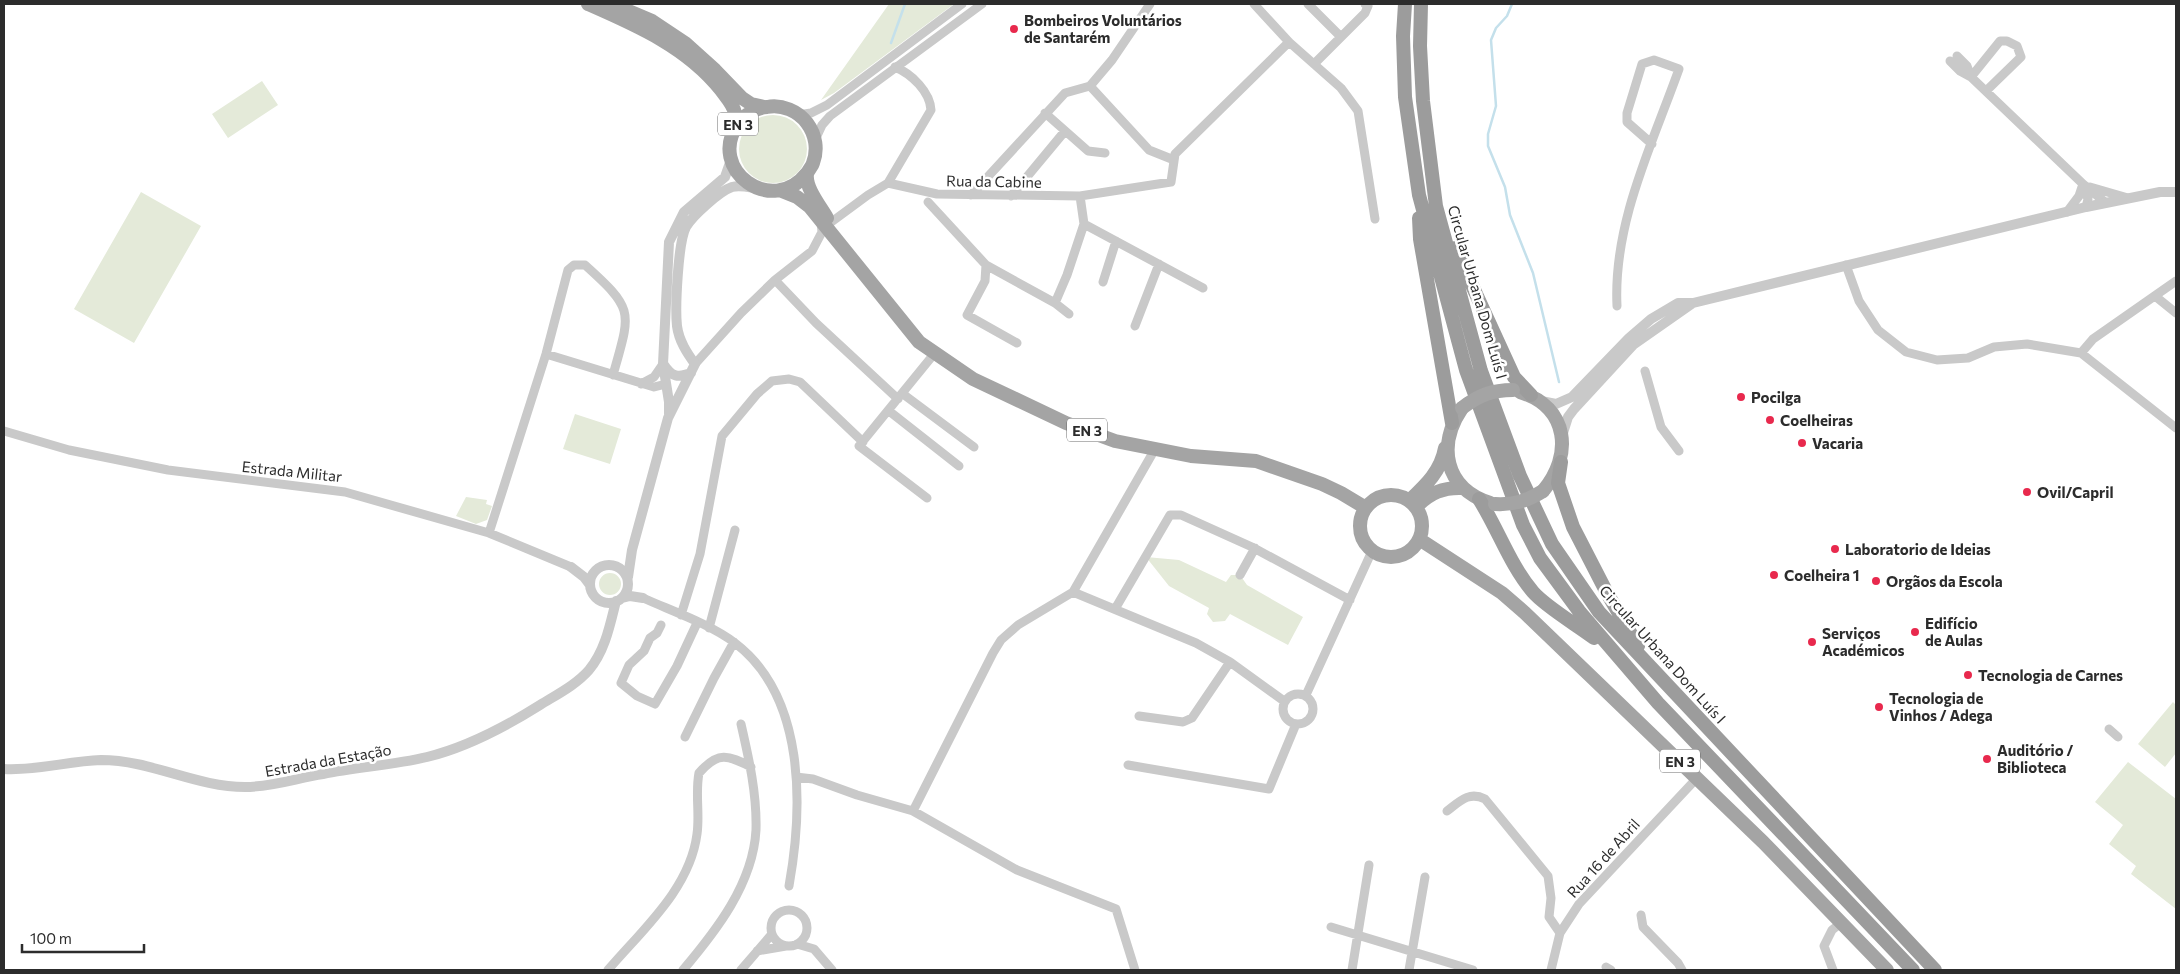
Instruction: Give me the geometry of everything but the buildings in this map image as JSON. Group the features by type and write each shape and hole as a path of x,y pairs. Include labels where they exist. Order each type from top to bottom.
{"highway":[{"name":"Circular Urbana Dom Luís I","path":"1405,4 1403,36 1405,97 1418,195 1466,370 1523,525 1558,584 1612,652 1658,703 1913,970"},
{"name":"Circular Urbana Dom Luís I","path":"1421,4 1420,46 1423,101 1436,206 1481,371 1520,476 1552,544 1599,612 1935,970"},
{"path":"1418,195 1420,239 1452,423"},
{"path":"1436,206 1446,222 1463,270 1514,377 1535,398"},
{"path":"1561,462 1558,483 1573,527 1622,621 1654,670"},
{"path":"1479,499 1492,519 1520,575 1534,594 1612,652"}],"main road":[{"name":"EN 3","path":"588,4 662,39 687,57 715,83 730,101 735,113 735,128 731,141 731,160"},
{"name":"EN 3","path":"612,4 652,21 677,38 715,70 742,98 751,104 764,107 782,107 798,115"},
{"name":"EN 3","path":"735,128 749,113 764,107"},
{"path":"782,190 795,185 807,174 814,158 814,140 810,127 798,115"},
{"path":"731,160 741,178 757,188"},
{"name":"EN 3","path":"807,174 810,188 825,222"},
{"name":"EN 3","path":"757,188 769,191 782,190 798,197 825,222 906,329 934,354 973,379 1066,423 1115,440 1191,456 1256,461 1322,484 1366,508"},
{"path":"1412,504 1443,461 1447,440 1452,423 1462,408 1477,396 1494,390 1513,390 1535,398 1554,416 1562,436 1561,462 1554,478 1543,491 1528,500 1512,504 1495,504 1479,499 1463,488 1453,474 1447,457 1447,440"},
{"path":"1412,504 1433,492 1451,488 1463,488"},
{"path":"1388,495 1399,496 1412,504 1422,525 1419,539 1411,550 1392,558 1381,556 1372,551 1361,534 1360,523 1366,508 1378,498 1388,495"},
{"name":"EN 3","path":"1419,539 1502,593 1525,613 1763,842 1887,970"}],"street":[{"path":"798,115 811,113 827,105 962,4"},
{"path":"814,140 830,116 982,4"},
{"path":"971,195 1065,93 1090,86 1112,60 1150,4"},
{"path":"1254,4 1289,42 1341,88 1358,111 1374,219"},
{"path":"1308,4 1341,37"},
{"path":"1314,64 1365,13 1368,6 1365,4"},
{"path":"1971,77 2000,41 2007,41 2016,46 2021,57 1986,92"},
{"path":"1090,86 1149,150 1174,160 1175,154 1289,42"},
{"path":"908,58 909,68 914,80"},
{"path":"1954,58 1967,66 1971,77 1986,92 2082,184 2106,203"},
{"path":"1617,306 1616,286 1622,232 1679,68 1654,60 1642,64 1627,113 1627,122 1652,144"},
{"path":"663,364 673,376 680,378 693,368 741,313 775,280 812,251 825,222 888,183 931,110 930,101 914,80 904,71 895,67"},
{"path":"1045,114 1088,150 1105,153"},
{"path":"1011,196 1065,131"},
{"path":"619,599 628,581 632,550 668,418 670,402 663,364 669,242 684,212 725,177 731,160"},
{"name":"Rua da Cabine","path":"888,183 931,193 1080,196 1171,182 1174,160"},
{"path":"2082,184 2129,198"},
{"path":"2082,184 2088,199 2086,208"},
{"path":"2067,212 2079,196 2082,184"},
{"path":"693,368 684,349 678,327 680,243 686,228 696,215 732,187 757,188"},
{"path":"1562,436 1568,417 1593,382 1631,341 1667,308 1678,303 1693,303 2106,203 2160,192 2176,192"},
{"path":"1055,303 1068,275 1084,224 1080,196"},
{"path":"928,202 986,265 1055,303 1069,314"},
{"path":"1084,224 1203,288"},
{"path":"1103,282 1116,241"},
{"path":"1136,326 1158,264"},
{"path":"489,533 546,354 568,270 574,265 585,265 622,302 626,328 613,375"},
{"path":"986,265 986,281 967,315 1018,343"},
{"path":"1846,265 1859,301 1878,330 1906,352 1937,360 1968,358 1994,347 2027,344 2081,353 2176,428"},
{"path":"775,280 816,323 901,397 974,447"},
{"path":"2081,353 2094,338 2176,281"},
{"path":"2155,296 2176,313"},
{"path":"546,354 641,384 654,387 666,384"},
{"path":"927,498 859,446 901,397 934,354"},
{"path":"641,384 654,378 663,364"},
{"path":"668,418 693,368"},
{"path":"1645,371 1661,427 1679,451"},
{"path":"681,615 700,554 722,436 757,394 772,381 789,379 800,382 863,442"},
{"path":"1535,398 1556,404 1565,401 1593,382"},
{"path":"654,387 670,402"},
{"path":"889,411 959,466"},
{"name":"Estrada Militar","path":"4,431 69,450 168,470 345,492 489,533 571,567 584,576 590,585"},
{"path":"912,811 1002,640 1018,625 1072,592 1155,449"},
{"path":"1115,609 1170,515 1181,515 1255,548 1350,600"},
{"path":"709,628 735,530"},
{"path":"1240,575 1255,548"},
{"path":"612,565 622,560 632,550"},
{"path":"1306,696 1372,551"},
{"path":"643,598 628,581 620,568 612,565 603,565 591,577 592,593 603,602 630,596 643,598 709,628 734,642 751,657 776,694 784,713 796,777 797,834 789,886"},
{"name":"Estrada Militar","path":"571,567 596,570"},
{"path":"1072,592 1196,643 1230,662 1284,702"},
{"name":"Estrada da Estação","path":"4,769 51,767 102,760 138,764 219,785 245,787 267,786 308,776 428,757 480,739 576,682 588,672 599,655 619,599"},
{"name":"Estrada da Estação","path":"603,602 608,627"},
{"path":"662,625 657,633 650,638 644,651 629,664 621,684 637,696 655,704 677,666 697,623"},
{"path":"685,737 734,642"},
{"path":"1139,716 1183,722 1192,718 1230,662"},
{"path":"1296,693 1306,696 1313,704 1313,714 1306,722 1296,724 1284,716 1284,702 1296,693"},
{"path":"683,970 706,943 732,905 747,870 756,832 751,767 741,724"},
{"path":"1128,765 1270,789 1296,724"},
{"path":"2109,729 2118,737"},
{"path":"608,970 670,898 682,881 698,834 699,773 708,763 718,757 733,758 751,767"},
{"path":"796,777 813,779 857,795 912,811 1016,870 1116,909 1136,970"},
{"name":"Rua 16 de Abril","path":"1551,970 1560,933 1579,904 1697,778"},
{"path":"1447,811 1468,796 1478,795 1485,799 1548,876 1551,898 1549,917 1560,933"},
{"path":"1352,970 1369,865"},
{"path":"1409,970 1425,877"},
{"path":"786,946 780,944 772,934 771,928 775,916 786,910 798,912 804,918 814,949 832,970"},
{"path":"1641,915 1643,927 1678,963 1682,970"},
{"path":"1833,970 1824,946 1832,930 1841,923"},
{"path":"756,951 796,944 805,937 807,926"},
{"path":"1331,927 1473,970"},
{"path":"741,970 772,934"},
{"path":"796,944 814,949"}],"green space":[{"path":"889,4 954,4 834,93 821,100"},
{"path":"262,81 278,105 228,138 212,114"},
{"path":"773,115 786,118 797,125 804,136 807,149 804,162 797,173 786,180 773,183 760,180 749,173 742,162 739,149 742,136 749,125 760,118"},
{"path":"141,192 201,226 134,343 74,309"},
{"path":"575,414 621,429 610,464 563,449"},
{"path":"466,497 487,500 486,504 492,506 487,520 476,524 456,516"},
{"path":"1146,557 1179,560 1226,582 1231,575 1240,575 1247,585 1303,617 1288,645 1230,614 1225,621 1213,622 1207,614 1209,608 1169,586"},
{"path":"610,573 618,576 621,584 618,592 610,595 602,592 599,584 602,576"},
{"path":"2173,702 2176,705 2176,753 2165,767 2138,744"},
{"path":"2128,762 2176,799 2176,909 2131,874 2136,866 2109,844 2123,825 2095,802"}],"waterway":[{"path":"891,43 905,4"},
{"path":"1512,4 1507,16 1496,28 1491,40 1496,106 1488,134 1488,146 1505,187 1510,215 1533,273 1559,382"}],"place":[{"name":"Bombeiros Voluntários de Santarém","path":"1014,29"},
{"name":"Pocilga","path":"1741,397"},
{"name":"Coelheiras","path":"1770,420"},
{"name":"Vacaria","path":"1802,443"},
{"name":"Ovil/Capril","path":"2027,492"},
{"name":"Laboratorio de Ideias","path":"1835,549"},
{"name":"Coelheira 1","path":"1774,575"},
{"name":"Orgãos da Escola","path":"1876,581"},
{"name":"Edifício de Aulas","path":"1915,632"},
{"name":"Serviços Académicos","path":"1812,642"},
{"name":"Tecnologia de Carnes","path":"1968,675"},
{"name":"Tecnologia de Vinhos / Adega","path":"1879,707"},
{"name":"Auditório / Biblioteca","path":"1987,759"}]}
